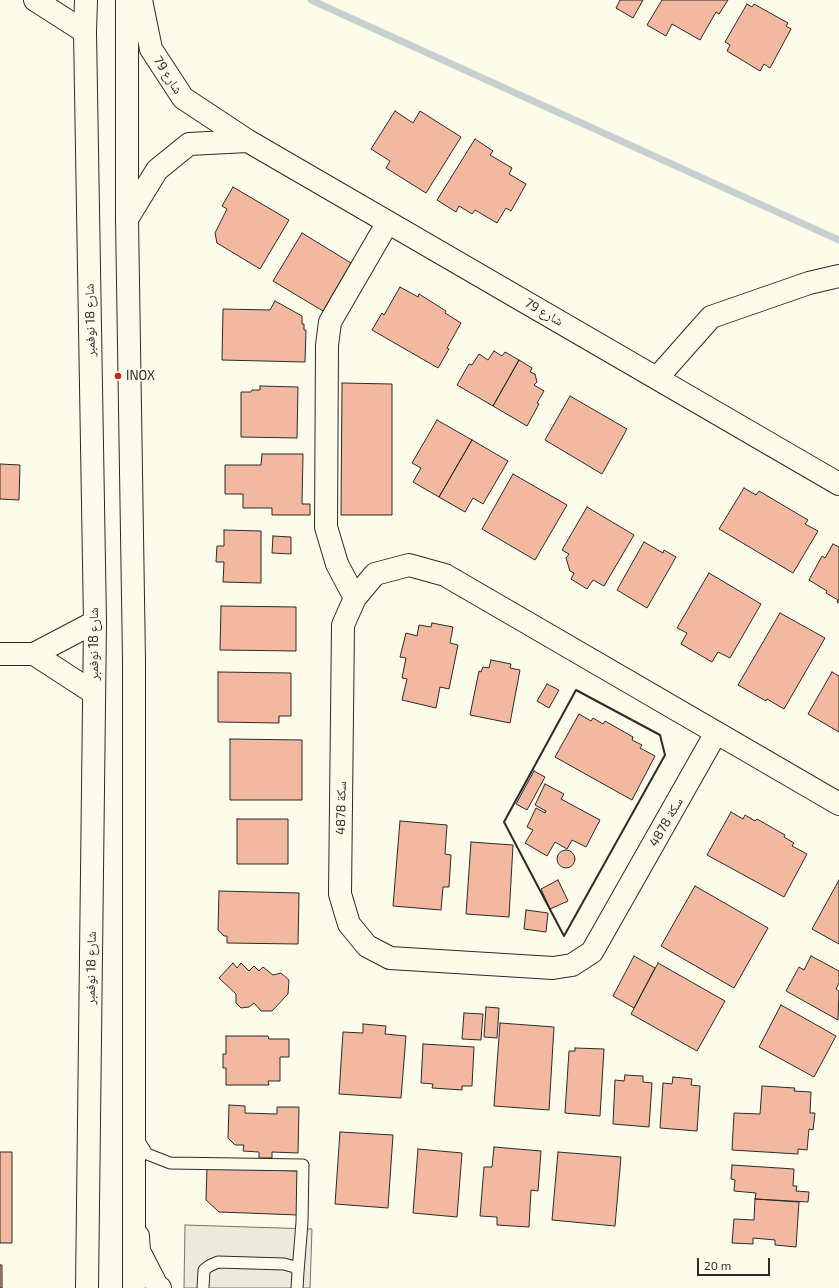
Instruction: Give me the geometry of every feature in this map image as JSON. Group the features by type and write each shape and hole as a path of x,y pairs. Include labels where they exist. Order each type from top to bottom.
{"street":[{"path":"35,0 85,32"},
{"name":"شارع 18 نوفمبر","path":"86,0 85,32 95,622 87,1288"},
{"path":"127,0 127,219 134,660 134,1288"},
{"name":"79 شارع","path":"141,0 151,49 183,98 248,141 839,484"},
{"path":"127,219 157,170 189,144 248,141"},
{"path":"355,598 337,564 326,527 327,345 330,322 388,222"},
{"path":"656,378 711,317 809,283 839,276"},
{"name":"سكة 4878","path":"716,733 592,952 572,965 553,968 390,958 367,946 349,924 340,894 343,625 355,598 375,574 409,565 445,574 839,804"},
{"path":"0,654 34,654 95,622"},
{"path":"34,654 94,693"},
{"path":"134,1193 139,1251 157,1286 160,1288"}],"lane":[{"path":"134,1133 147,1154 170,1163 304,1165 302,1222 297,1288"},
{"path":"202,1288 204,1270 218,1262 284,1264 294,1267 298,1272"}],"shaded area":[{"path":"185,1225 312,1229 310,1288 184,1288"}],"building":[{"path":"620,0 643,0 633,18 616,8"},
{"path":"662,0 728,0 719,14 716,12 700,40 672,24 666,36 647,25"},
{"path":"747,4 752,7 754,4 788,23 786,26 791,29 770,68 764,64 760,71 727,51 730,45 725,42"},
{"path":"395,111 413,123 420,111 461,137 426,193 386,168 390,161 371,149"},
{"path":"475,139 493,151 490,155 512,168 509,174 526,184 511,211 506,208 497,223 475,210 472,214 459,206 456,212 437,200"},
{"path":"233,187 289,220 260,269 217,243 215,233 227,209 222,206"},
{"path":"302,233 351,263 323,311 273,281"},
{"path":"400,287 418,297 419,294 446,311 445,313 461,323 438,368 372,330 382,313 384,315"},
{"path":"275,301 302,316 302,324 304,324 304,330 306,330 305,362 222,360 223,309 270,310"},
{"path":"494,351 502,356 505,352 519,360 493,406 457,385 469,364 472,365 479,354 488,360"},
{"path":"519,360 532,368 530,372 535,374 537,382 534,385 544,391 527,426 493,406"},
{"path":"342,383 392,384 392,515 341,515"},
{"path":"260,386 298,387 297,438 241,437 241,392 260,390"},
{"path":"570,396 627,429 602,474 545,440"},
{"path":"437,420 472,440 439,497 413,482 421,468 412,463"},
{"path":"472,440 508,461 483,504 473,498 465,512 439,497"},
{"path":"262,454 303,454 302,504 310,504 310,515 272,515 272,508 243,508 243,494 225,494 225,465 261,465"},
{"path":"0,464 20,465 19,500 0,499"},
{"path":"513,474 567,505 535,560 482,529"},
{"path":"744,488 756,495 759,491 808,520 805,524 818,531 793,573 719,529"},
{"path":"587,507 634,535 604,586 593,580 587,589 571,579 574,573 570,571 566,558 569,554 562,550"},
{"path":"224,530 261,531 261,583 223,582 224,562 216,562 217,546 224,546"},
{"path":"273,536 291,537 291,554 272,553"},
{"path":"644,542 663,553 664,550 676,557 647,608 617,590"},
{"path":"833,544 839,547 839,603 837,602 838,600 826,593 827,591 809,580 822,556 825,558"},
{"path":"709,573 761,604 730,658 718,652 712,662 681,644 687,633 677,628"},
{"path":"221,606 296,607 296,651 220,650"},
{"path":"780,613 825,638 784,709 767,699 766,701 738,685"},
{"path":"432,623 453,627 450,643 458,645 449,689 440,687 436,708 402,700 407,679 402,678 406,658 400,657 406,633 417,636 419,625 431,627"},
{"path":"491,660 511,664 510,668 520,670 510,723 470,715 479,671 481,672 483,667 489,668"},
{"path":"218,672 291,673 291,716 279,716 279,723 218,722"},
{"path":"832,672 839,676 839,732 808,714"},
{"path":"547,684 559,690 549,708 537,701"},
{"path":"579,714 591,721 593,718 603,724 605,721 633,737 632,740 642,745 640,748 655,756 632,800 555,757"},
{"path":"230,739 302,740 302,800 230,800"},
{"path":"534,771 545,777 527,810 516,804"},
{"path":"545,784 564,794 561,799 600,820 586,847 572,840 567,849 555,842 547,856 525,843 533,830 527,827 536,808 545,813 546,811 535,805"},
{"path":"731,812 743,819 745,815 755,821 757,819 785,835 784,837 794,843 792,846 807,854 784,897 707,855"},
{"path":"237,819 288,819 288,864 237,864"},
{"path":"400,821 447,825 445,854 451,855 449,887 443,887 441,910 393,906"},
{"path":"471,842 513,845 509,917 466,914"},
{"path":"566,850 572,853 575,859 572,865 566,868 560,865 557,859 560,853"},
{"path":"558,880 568,901 550,909 541,889"},
{"path":"839,880 839,944 812,929"},
{"path":"695,886 768,928 734,988 661,946"},
{"path":"219,891 299,893 298,944 227,943 227,936 224,936 218,930"},
{"path":"526,910 548,913 546,932 524,929"},
{"path":"634,956 655,968 634,1008 613,996"},
{"path":"811,956 839,971 839,983 836,989 839,991 838,1020 786,991 799,967 804,970"},
{"path":"233,963 237,968 241,963 249,971 254,966 259,971 263,967 273,975 281,973 289,980 288,994 272,1011 261,1011 254,1003 249,1007 241,1008 236,1003 236,994 219,978"},
{"path":"658,963 725,1001 697,1051 631,1014"},
{"path":"781,1005 836,1036 814,1077 759,1047"},
{"path":"486,1007 499,1008 497,1038 484,1037"},
{"path":"464,1013 483,1014 481,1040 462,1039"},
{"path":"500,1023 554,1027 549,1110 494,1106"},
{"path":"363,1024 386,1026 385,1034 406,1036 401,1098 339,1094 343,1032 363,1033"},
{"path":"226,1036 268,1036 269,1039 289,1039 289,1057 280,1057 280,1081 268,1081 269,1085 226,1085 226,1068 223,1068 223,1054 226,1054"},
{"path":"423,1044 474,1047 472,1086 462,1086 462,1090 432,1088 433,1084 421,1083"},
{"path":"575,1048 604,1049 600,1116 565,1113 569,1051 575,1051"},
{"path":"625,1075 643,1076 643,1082 652,1083 649,1127 613,1124 615,1080 624,1081"},
{"path":"673,1077 692,1079 691,1085 700,1086 697,1131 660,1128 663,1083 672,1084"},
{"path":"762,1086 795,1088 794,1091 811,1092 810,1113 815,1113 813,1130 809,1129 807,1150 798,1149 798,1154 732,1150 734,1113 760,1114"},
{"path":"229,1105 245,1106 245,1113 277,1114 277,1107 299,1107 298,1153 272,1152 272,1158 259,1158 259,1152 243,1151 244,1145 235,1145 228,1138"},
{"path":"340,1132 393,1135 388,1208 335,1204"},
{"path":"494,1147 541,1151 538,1191 531,1190 529,1227 497,1225 497,1217 480,1216 484,1167 492,1167"},
{"path":"418,1149 462,1153 457,1217 413,1213"},
{"path":"0,1152 12,1152 12,1243 0,1243"},
{"path":"558,1152 621,1157 615,1226 552,1220"},
{"path":"732,1165 794,1169 793,1186 797,1186 796,1191 809,1192 808,1202 755,1199 756,1193 734,1191 735,1180 731,1179"},
{"path":"207,1168 299,1171 298,1215 219,1212 206,1200"},
{"path":"755,1199 799,1202 796,1247 775,1245 775,1240 753,1238 753,1244 732,1243 734,1219 754,1220"},
{"path":"0,1265 2,1265 2,1288 0,1288"}],"waterway":[{"path":"311,0 839,240"}],"wall":[{"path":"576,690 660,735 665,755 564,936 504,822 576,690"}],"place":[{"name":"INOX","path":"118,376"}]}
